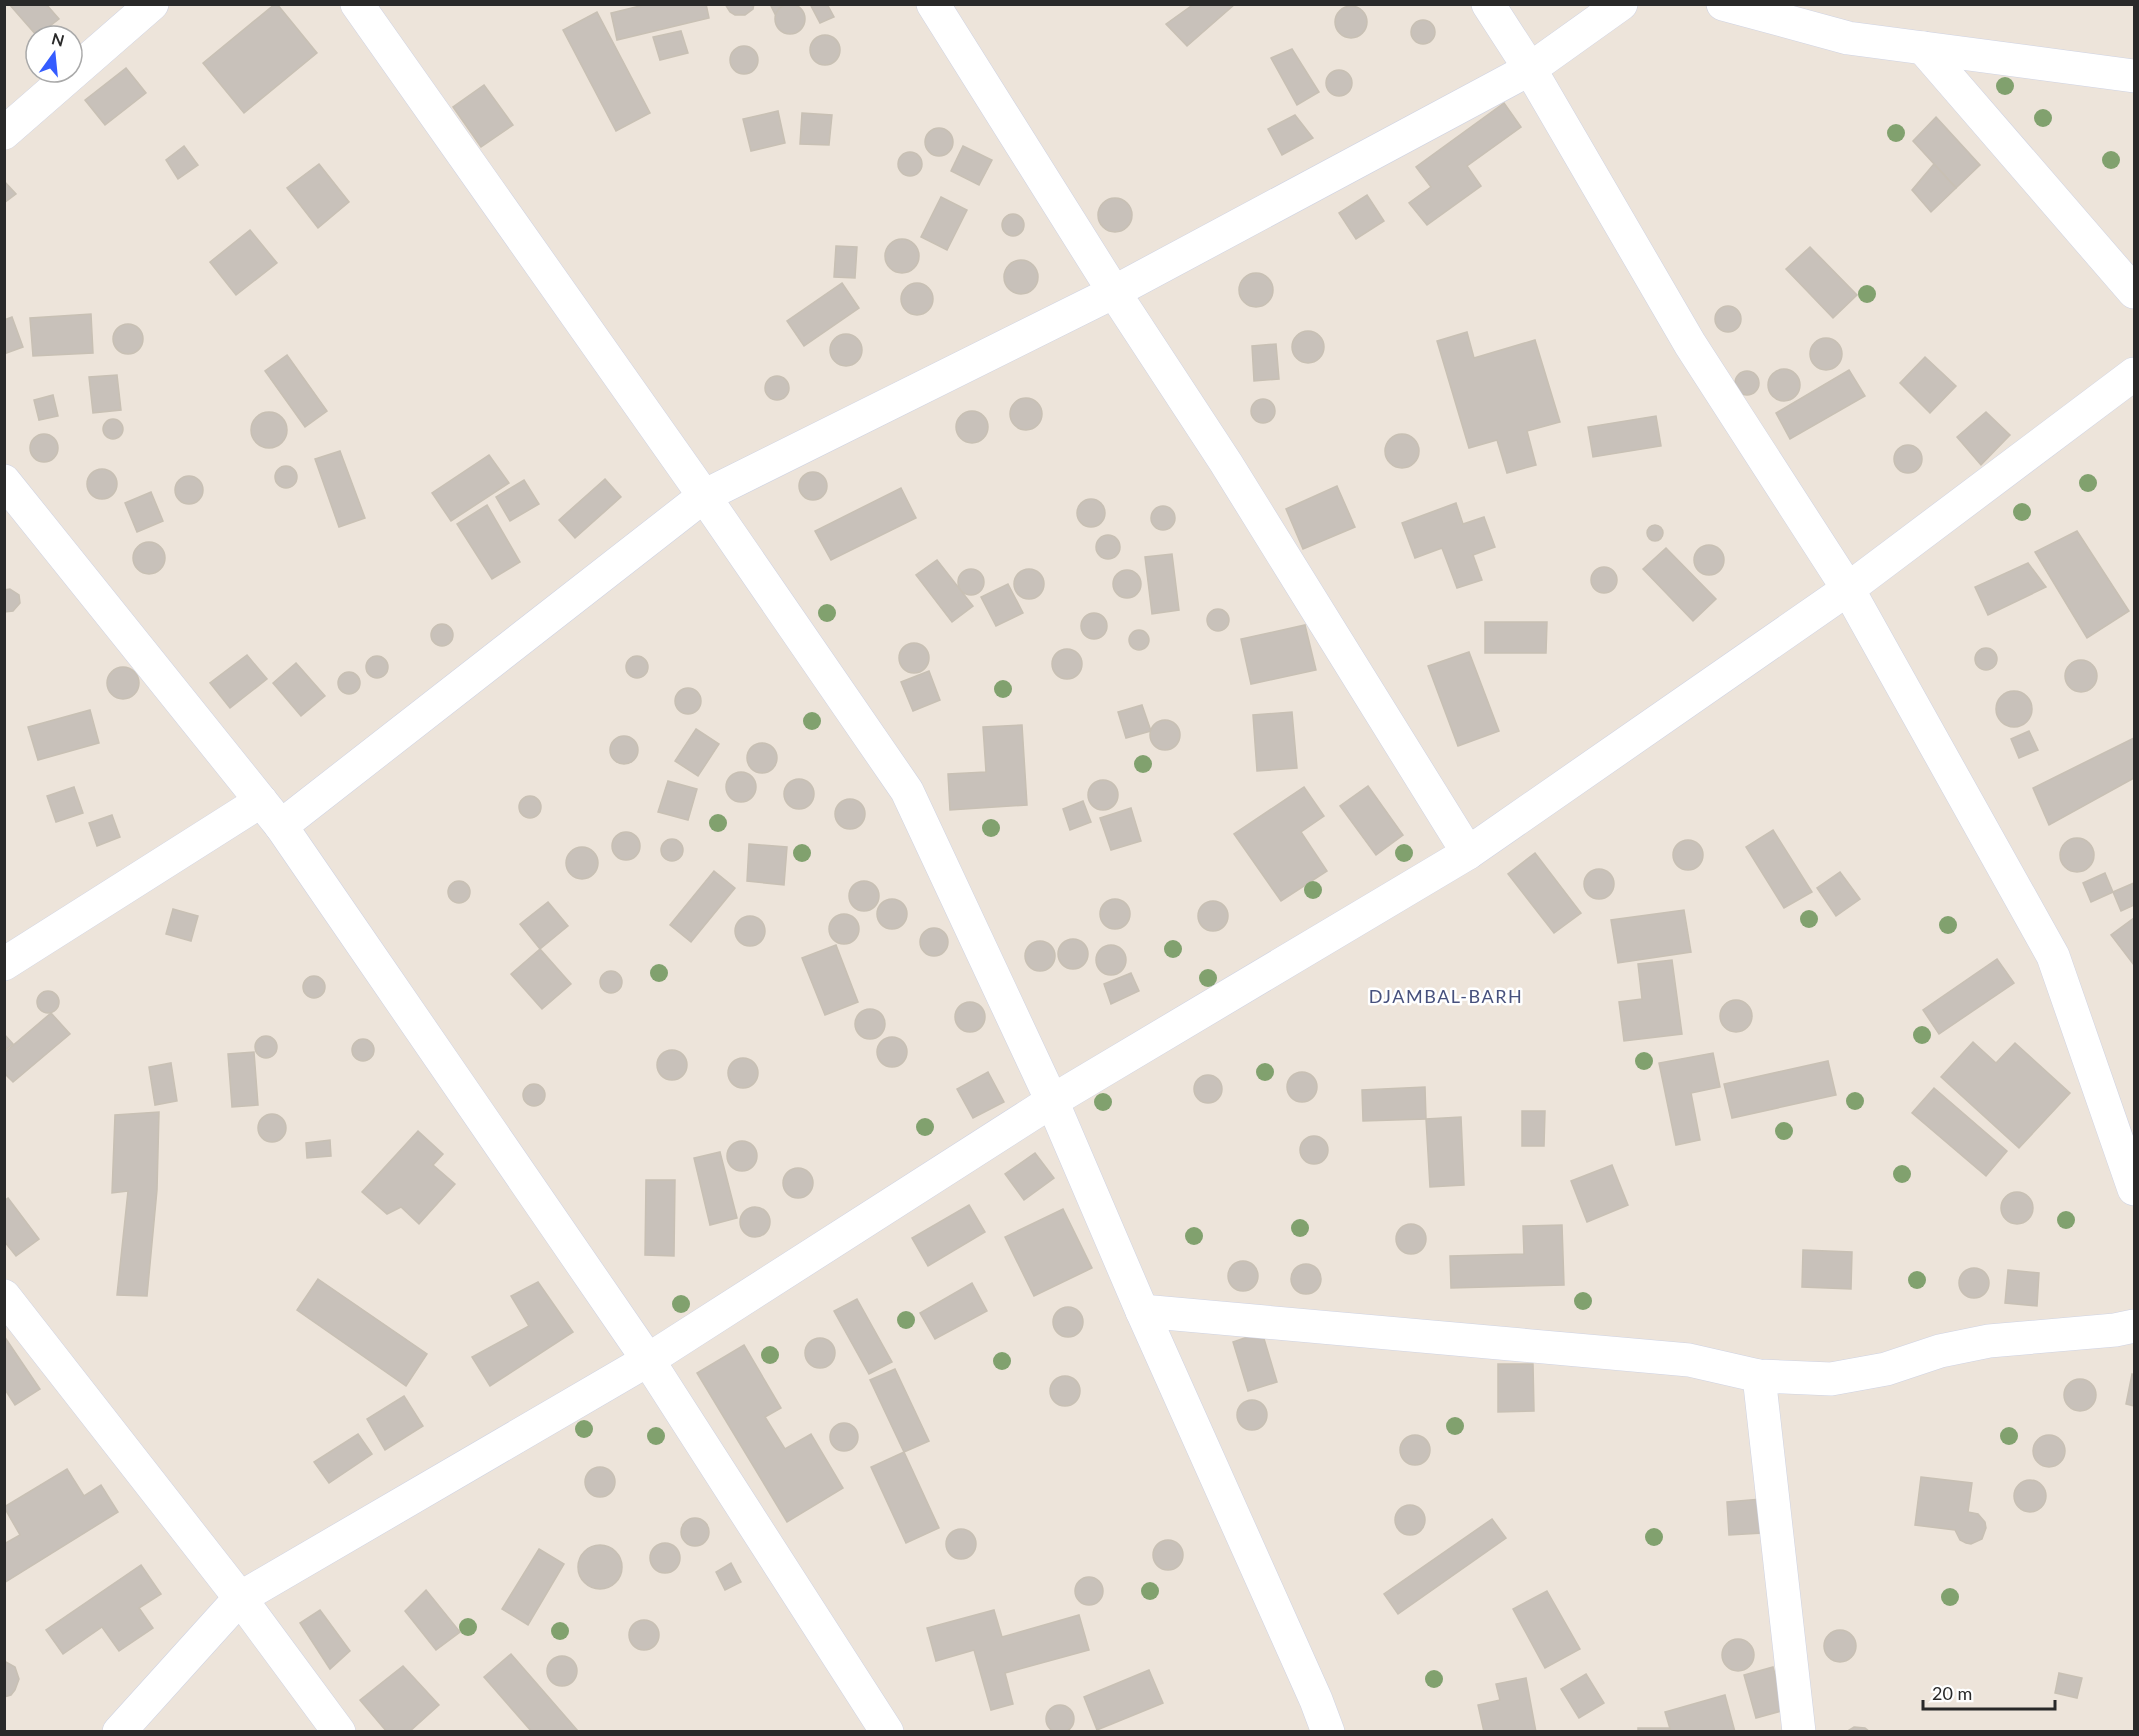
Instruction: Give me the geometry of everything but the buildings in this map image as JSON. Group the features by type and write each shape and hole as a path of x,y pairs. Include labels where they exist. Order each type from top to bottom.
{"street":[{"path":"4,133 152,4"},
{"path":"357,4 704,496 907,791 1052,1101 1142,1311 1328,1731"},
{"path":"933,4 1114,292 1226,463 1468,853"},
{"path":"1488,4 1530,69 1690,344 1848,589 2053,956 2134,1189"},
{"path":"281,826 704,496 1114,292 1530,69 1621,4"},
{"path":"1723,4 1848,38 2134,76"},
{"path":"1923,48 2134,292"},
{"path":"119,1731 240,1598 648,1360 1052,1101 1468,853 1848,589 2134,374"},
{"path":"4,481 281,826 648,1360 887,1731"},
{"path":"4,964 261,801"},
{"path":"4,1296 240,1598 339,1731"},
{"path":"1142,1311 1689,1360 1759,1376 1831,1379 1886,1369 1940,1351 1989,1341 2115,1330 2134,1326"},
{"path":"1759,1376 1787,1608 1799,1731"}],"district":[{"name":"DJAMBAL-BARH","path":"1446,996"}]}
